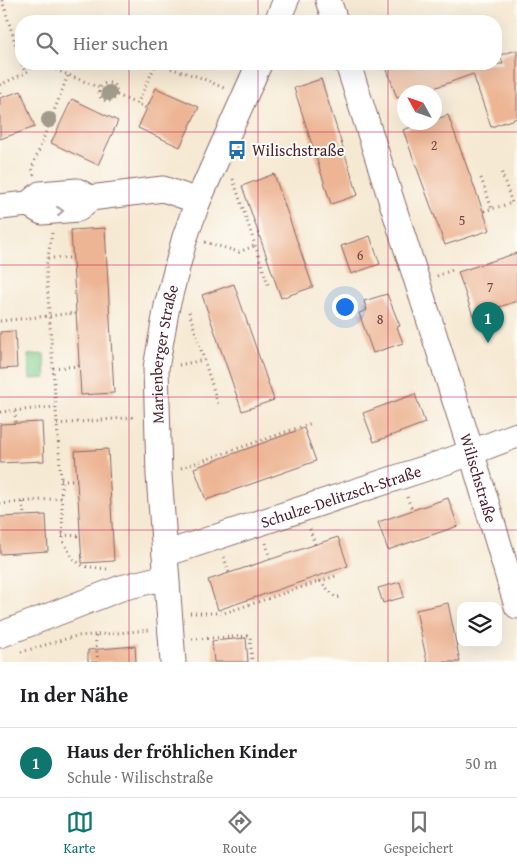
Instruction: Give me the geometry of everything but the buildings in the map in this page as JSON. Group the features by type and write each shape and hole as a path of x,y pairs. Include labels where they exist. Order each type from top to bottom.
{"street":[{"path":"280,15 286,0"},
{"path":"328,0 333,15"},
{"name":"Marienberger Straße","path":"173,662 159,476 156,368 167,306 185,237 198,200 256,70"},
{"name":"Wilischstraße","path":"350,70 471,451 517,606"},
{"path":"0,207 33,194 77,191 90,198 163,189 198,200"},
{"path":"33,194 42,212 78,209 90,198"},
{"name":"Schulze-Delitzsch-Straße","path":"0,635 121,588 165,566 517,435"}],"path":[{"path":"2,0 15,41"},
{"path":"0,85 30,70"},
{"path":"55,70 100,88"},
{"path":"137,104 153,70"},
{"path":"176,70 199,77 226,89"},
{"path":"33,194 32,168 68,75"},
{"path":"105,84 114,85 117,90 116,96 110,101 104,100 100,96 100,88 105,84"},
{"path":"0,93 2,98"},
{"path":"116,96 146,108"},
{"path":"51,120 60,124"},
{"path":"222,146 269,287"},
{"path":"484,211 512,202 501,171"},
{"path":"482,178 492,209"},
{"path":"56,211 46,269 61,480 62,535 67,550 74,559 83,566 115,570 121,588"},
{"path":"185,237 239,252 254,246"},
{"path":"48,258 73,258"},
{"path":"187,305 218,404"},
{"path":"0,321 76,313"},
{"path":"53,368 79,366"},
{"path":"0,412 55,406"},
{"path":"15,411 16,424"},
{"path":"57,424 157,415"},
{"path":"159,476 312,423"},
{"path":"61,480 77,480"},
{"path":"404,490 412,510"},
{"path":"0,504 62,498"},
{"path":"23,502 24,515"},
{"path":"308,523 315,545"},
{"path":"62,535 80,536"},
{"path":"265,538 270,560"},
{"path":"223,553 229,573"},
{"path":"186,614 224,613 336,576"},
{"path":"320,581 335,597 340,597"},
{"path":"18,652 76,636 155,630"},
{"path":"95,635 98,662"},
{"path":"188,640 250,636 252,662"}],"green space":[{"path":"44,354 46,378 30,379 28,355"}],"place":[{"name":"Wilischstraße","path":"237,150"},
{"name":"Haus der fröhlichen Kinder","path":"488,343"}]}
